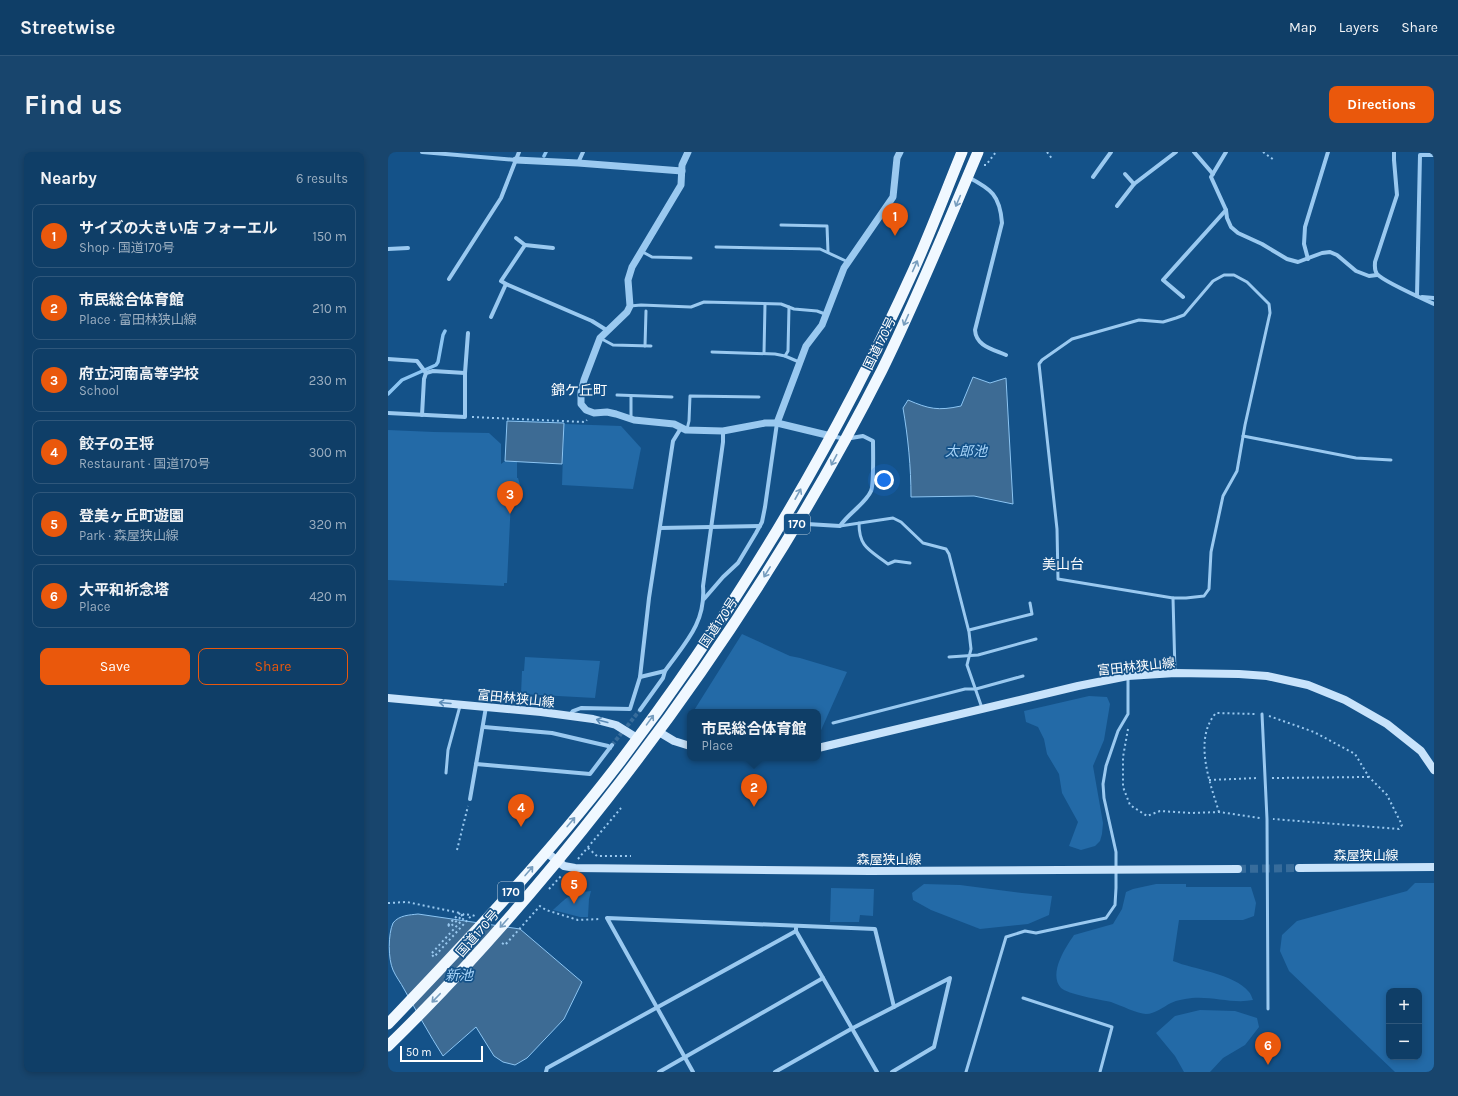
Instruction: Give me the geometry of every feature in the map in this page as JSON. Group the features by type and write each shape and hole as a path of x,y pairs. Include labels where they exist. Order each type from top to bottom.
{"highway":[{"name":"国道170号","path":"388,1024 546,852 616,767 698,653 739,591 782,523 848,405 885,332 915,267 962,152"},
{"name":"国道170号","path":"388,1046 462,972 557,862 659,732 748,602 799,520 882,370 932,262 978,152"}],"main road":[{"name":"富田林狭山線","path":"821,747 982,708 1128,676 1175,673 1239,674 1267,676 1308,685 1345,700 1387,724 1420,751 1434,770"},
{"name":"富田林狭山線","path":"388,698 593,719 616,725 637,738"},
{"path":"659,732 674,741 687,745"},
{"name":"森屋狭山線","path":"546,852 564,866 575,868 870,871 1238,869"},
{"name":"森屋狭山線","path":"1299,868 1434,867"}],"street":[{"path":"422,152 682,171"},
{"path":"482,152 482,157"},
{"path":"449,279 501,198 519,152"},
{"path":"578,163 583,152"},
{"path":"688,152 682,165 682,185 632,267 628,280 630,306 627,312 600,338 584,380 581,392 581,404 586,410 594,413 607,412 630,419 674,424 684,429 723,431 765,423 777,424 845,439 863,436 873,441 872,490 865,500 846,517 840,526 807,524 799,520"},
{"path":"704,599 723,577 738,563 760,526 765,507 777,424 799,362 806,346 822,324 844,268 893,197 897,158 900,152"},
{"path":"1117,206 1134,184 1176,152"},
{"path":"1194,152 1213,174"},
{"path":"1226,152 1211,177 1226,210 1227,218 1231,226 1238,233 1262,244 1287,259 1298,262 1322,253 1330,252 1337,255 1356,271 1369,276 1378,274"},
{"path":"1308,259 1304,244 1305,227 1328,152"},
{"path":"1394,152 1397,195 1375,262 1375,269 1378,274 1434,304"},
{"path":"1093,177 1109,153"},
{"path":"1419,297 1420,155 1434,155"},
{"path":"1125,174 1134,184"},
{"path":"968,177 991,191 996,198 1002,214 1002,222 975,330 976,337 980,343 1006,355"},
{"path":"1182,297 1163,280 1226,210"},
{"path":"516,238 525,245 552,248"},
{"path":"525,245 501,281 592,321 608,331"},
{"path":"388,249 408,248"},
{"path":"491,316 506,284"},
{"path":"1419,297 1434,298"},
{"path":"388,413 465,417 465,373 468,333"},
{"path":"388,359 417,361 425,371 422,415"},
{"path":"425,371 465,373"},
{"path":"570,716 573,711 581,708 630,709 640,677 649,598 673,441 684,429"},
{"path":"640,710 663,678 665,671 700,619 704,599 703,586 723,442 723,431"},
{"path":"660,528 760,526"},
{"path":"640,677 665,671"},
{"path":"470,799 480,739 484,726 486,707"},
{"path":"476,764 590,774 611,747 552,733 484,726"},
{"path":"607,918 796,928 875,929 894,1007"},
{"path":"607,918 693,1072"},
{"path":"796,928 877,1072"},
{"path":"546,1072 547,1068 657,1008 796,928"},
{"path":"659,1072 823,978"},
{"path":"775,1072 852,1028 950,978 934,1047 892,1072"}],"lane":[{"path":"781,225 827,226 828,252"},
{"path":"716,248 820,248 848,262"},
{"path":"642,251 652,257 691,258"},
{"path":"1224,275 1234,275 1247,282 1269,304 1270,313 1243,436 1237,471 1223,496 1212,545 1209,567 1209,589 1204,596 1173,598 1058,580 1057,529 1039,364 1042,360 1072,339 1139,320 1162,322 1184,315 1213,280 1224,275"},
{"path":"630,306 641,305 691,308 704,302 781,304 794,309 817,311 826,315"},
{"path":"764,353 765,304"},
{"path":"785,356 788,351 790,307"},
{"path":"645,346 646,311"},
{"path":"600,338 613,345 651,346"},
{"path":"712,352 764,353 785,356 799,362"},
{"path":"617,395 672,397"},
{"path":"630,419 631,396"},
{"path":"684,429 689,421 690,396 759,397"},
{"path":"1243,436 1356,458 1391,460"},
{"path":"840,526 892,518 901,522 923,543 946,548 949,554 969,630 971,650 967,665 982,708"},
{"path":"859,523 859,535 867,550 888,564 895,561 910,563"},
{"path":"1173,598 1175,673"},
{"path":"969,630 1032,614 1030,603"},
{"path":"949,657 978,655 1036,639"},
{"path":"832,723 965,690 976,689 1023,676"},
{"path":"966,1072 1006,937 1025,931 1036,933 1106,918 1115,905 1116,852 1104,798 1103,784 1106,766 1118,732 1128,714 1128,676"},
{"path":"446,773 448,750 461,705"},
{"path":"1262,714 1267,819 1268,1009"},
{"path":"1023,998 1112,1027 1100,1072"}],"path":[{"path":"981,165 986,165 996,152"},
{"path":"1047,152 1053,160"},
{"path":"1263,152 1274,160"},
{"path":"465,417 585,422 594,413"},
{"path":"1128,714 1128,731 1123,757 1123,787 1130,805 1147,816 1160,812 1219,812 1267,819 1400,829 1402,825 1387,795 1369,777 1355,754 1314,732 1262,714 1216,713 1210,719 1204,740 1206,765 1219,812"},
{"path":"1209,780 1369,777"},
{"path":"457,850 470,799"},
{"path":"588,848 597,856 631,856"},
{"path":"388,903 407,902 460,913 464,918"},
{"path":"502,943 505,945 540,906 546,910 578,920 607,918"},
{"path":"460,913 448,925 450,927 464,914 472,915"}],"shaded area":[{"path":"564,424 621,426 641,448 633,489 562,485"},
{"path":"388,430 489,433 501,444 501,464 505,461 517,462 517,478 520,485 511,500 507,583 504,583 504,586 388,580"},
{"path":"742,634 790,656 847,672 821,730 821,709 695,709"},
{"path":"525,657 600,661 595,698 521,694 522,671 524,671"},
{"path":"1089,696 1107,697 1110,704 1104,740 1093,766 1103,823 1102,834 1100,841 1095,846 1081,850 1069,846 1078,822 1062,793 1059,774 1047,754 1044,739 1038,727 1026,722 1024,711"},
{"path":"1415,883 1434,883 1434,1072 1395,1072 1289,971 1280,951 1282,935 1297,921 1407,891"},
{"path":"924,884 960,885 1052,896 1049,915 1028,924 980,929 931,910 913,900 912,893"},
{"path":"1156,884 1186,884 1186,887 1251,887 1256,903 1254,916 1243,920 1179,920 1173,961 1233,980 1249,992 1253,1000 1238,1001 1192,998 1176,1001 1156,1012 1143,1014 1111,1002 1084,996 1061,988 1057,982 1057,968 1063,953 1074,935 1113,924 1122,909 1126,892"},
{"path":"831,888 874,889 873,916 860,915 859,922 830,922"},
{"path":"591,891 588,917 580,917 553,910 574,894"},
{"path":"1200,1010 1235,1011 1257,1018 1259,1027 1245,1045 1223,1058 1210,1072 1184,1072 1175,1056 1156,1033 1175,1016"}],"water":[{"name":"太郎池","path":"973,377 990,383 1006,378 1013,504 974,496 911,497 909,452 903,408 908,400 940,409 961,406"},
{"path":"507,421 564,423 562,464 505,461"},
{"name":"新池","path":"418,914 520,929 582,982 564,1019 527,1058 515,1065 503,1062 494,1056 476,1027 443,1056 393,970 390,960 389,940 393,923 398,918"}],"waterway":[{"path":"544,156 546,152"},
{"path":"388,394 402,380 436,365 445,331"}],"tunnel":[{"path":"612,745 640,710"},
{"path":"1238,869 1299,868"}],"place":[{"name":"サイズの大きい店 フォーエル","path":"895,236"},
{"name":"府立河南高等学校","path":"510,514"},
{"name":"市民総合体育館","path":"754,807"},
{"name":"餃子の王将","path":"521,827"},
{"name":"登美ヶ丘町遊園","path":"574,904"},
{"name":"大平和祈念塔","path":"1268,1065"}],"district":[{"name":"錦ケ丘町","path":"579,390"},
{"name":"美山台","path":"1063,564"}]}
